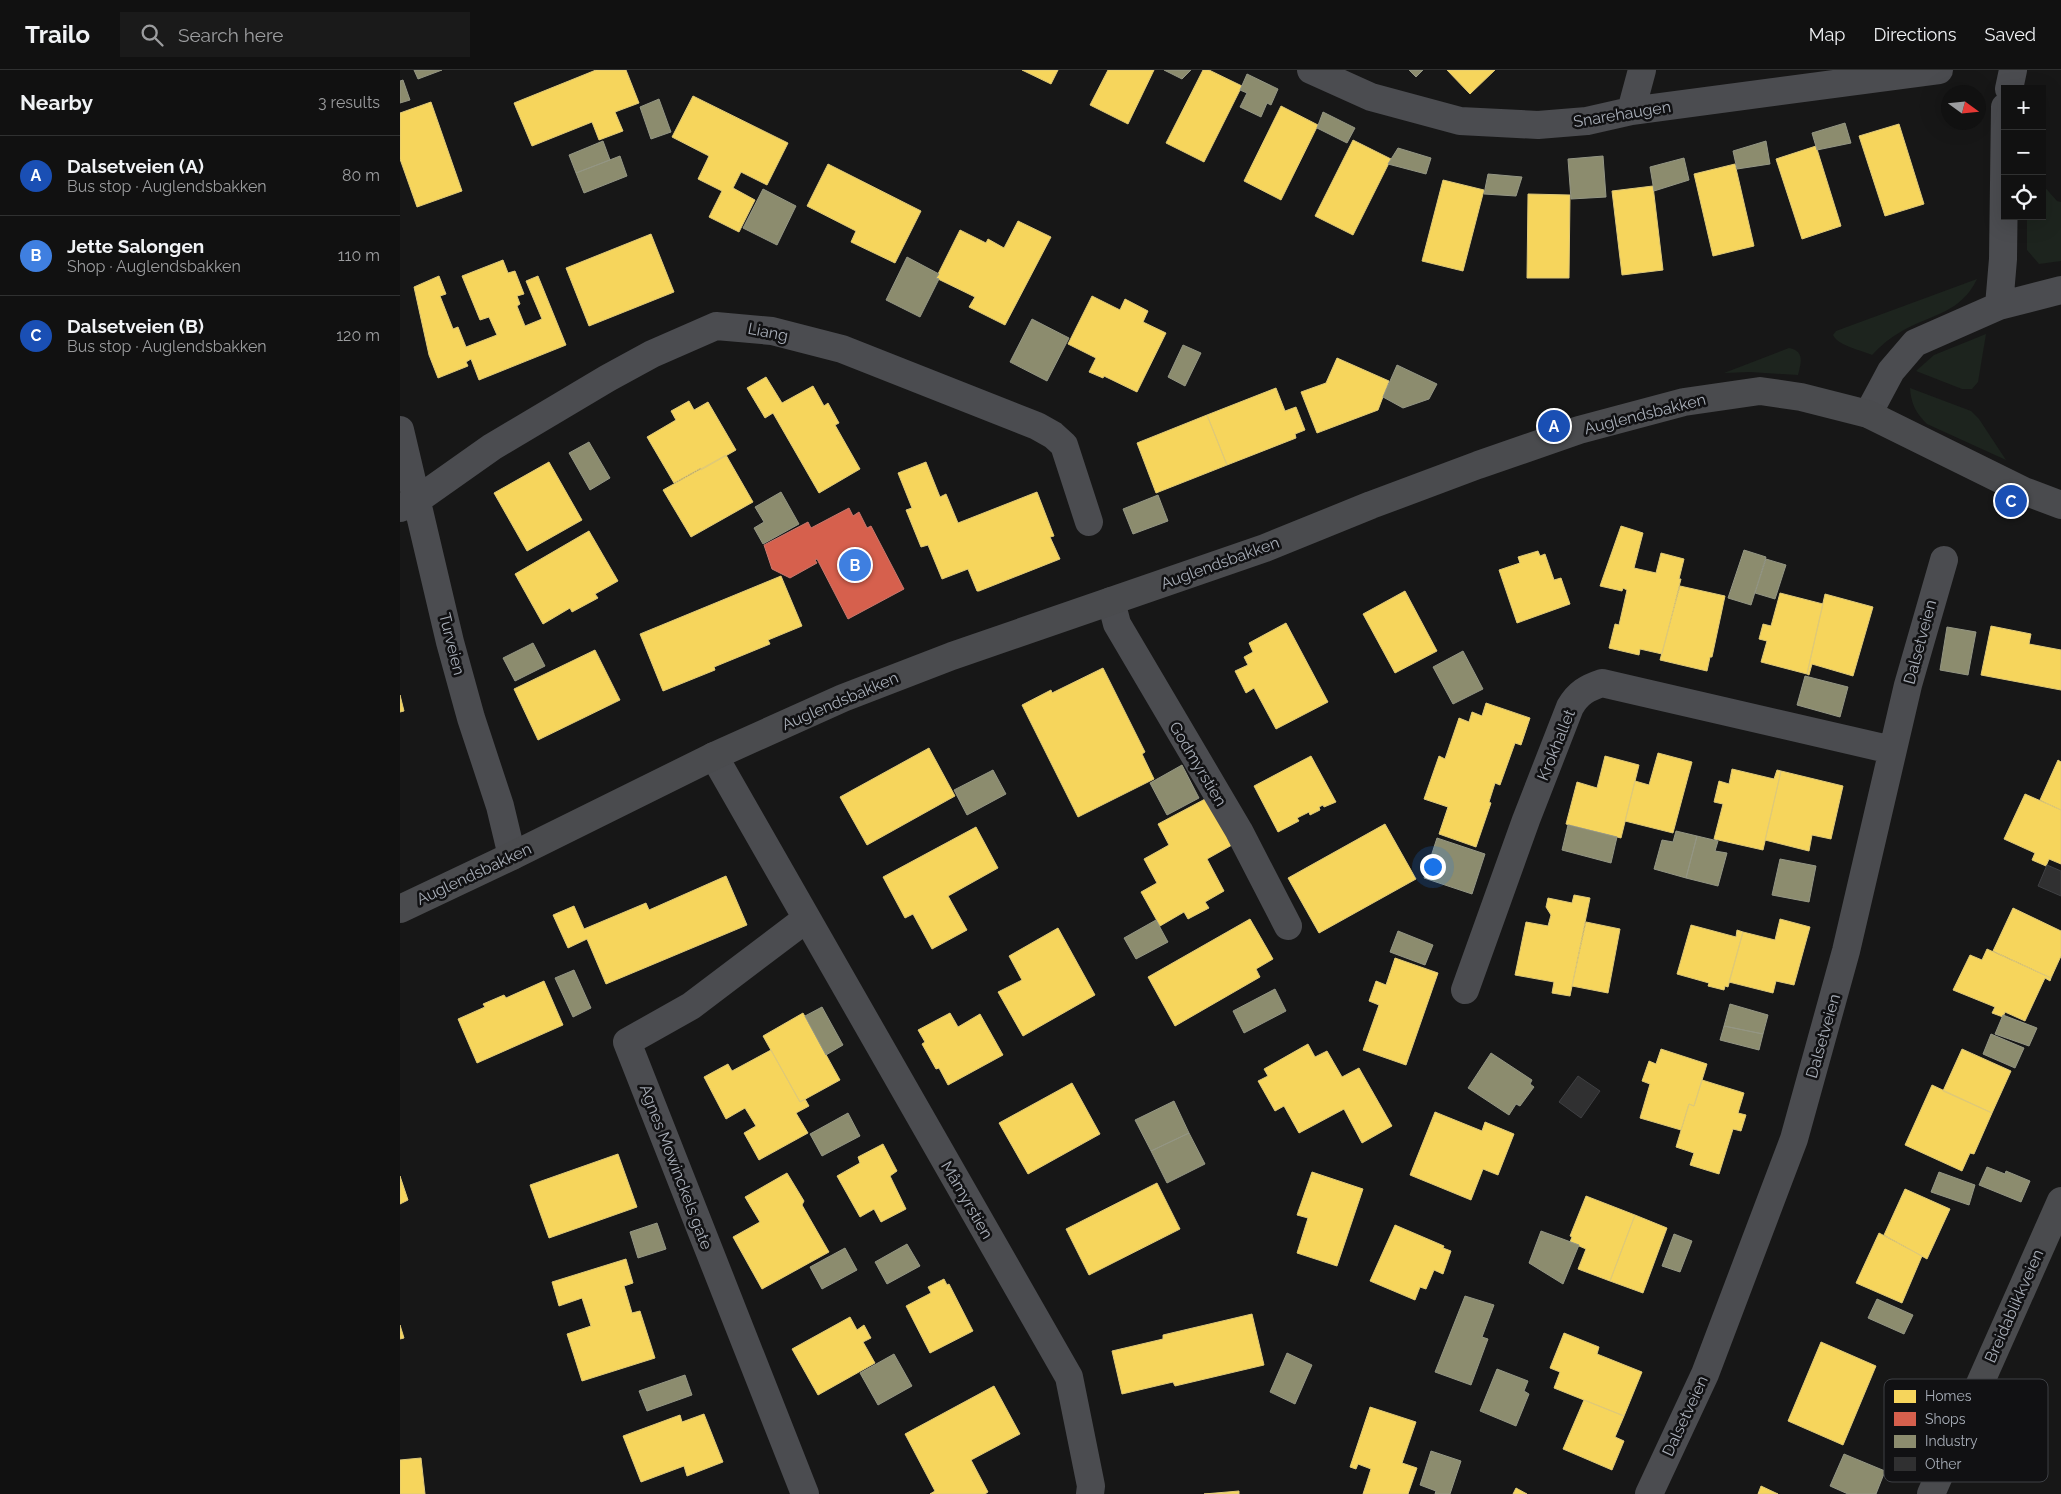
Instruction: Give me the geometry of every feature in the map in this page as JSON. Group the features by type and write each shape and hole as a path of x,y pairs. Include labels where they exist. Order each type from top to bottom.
{"street":[{"name":"Snarehaugen","path":"1311,70 1371,97 1460,121 1538,124 1587,121 1631,111 1939,70"},
{"path":"1631,111 1642,70"},
{"path":"2010,85 2013,70"},
{"path":"1999,306 2003,259 2003,130"},
{"path":"1868,414 1891,371 1915,343 1999,306 2061,290"},
{"name":"Liang","path":"408,504 492,447 608,378 652,354 716,326 772,332 842,349 1037,426 1053,435 1064,445 1089,522"},
{"name":"Auglendsbakken","path":"400,909 714,756 843,698 934,663 1265,548 1370,505 1552,439 1684,402 1760,391 1801,396 1868,414 2024,490 2061,505"},
{"name":"Turveien","path":"400,430 408,504 471,718 500,806 512,856"},
{"name":"Dalsetveien","path":"1649,1494 1705,1374 1794,1138 1846,951 1892,750 1918,647 1944,560"},
{"name":"Godmyrstien","path":"1112,601 1117,624 1239,831 1288,926"},
{"name":"Krokhallet","path":"1465,990 1526,820 1570,707 1577,695 1589,687 1602,683 1892,750"},
{"name":"Måmyrstien","path":"714,756 1069,1377 1091,1486 1090,1494"},
{"name":"Agnes Mowinckels gate","path":"805,1494 626,1042 691,1006 806,919"},
{"name":"Breidablikkveien","path":"1982,1379 2061,1201"},
{"name":"Breidablikkveien","path":"1931,1494 1936,1482"}],"shaded area":[{"path":"2046,189 2057,201 2061,202 2061,261 2039,264 2027,250 2027,220 2046,220"},
{"path":"1977,279 1963,299 1954,306 1898,333 1872,355 1845,345 1833,335 1836,331"},
{"path":"1986,334 1978,382 1972,389 1962,389 1916,371 1934,355"},
{"path":"1789,348 1798,352 1801,358 1798,375 1750,372 1724,373"},
{"path":"1910,388 1971,411 1979,419 2006,460 1927,424 1915,408"}],"building: Homes":[{"path":"596,70 626,70 639,103 615,112 623,131 599,140 592,122 532,146 514,103"},
{"path":"1022,70 1058,70 1051,84"},
{"path":"1108,70 1154,70 1128,124 1090,105"},
{"path":"1203,70 1209,70 1242,86 1204,162 1166,143"},
{"path":"1447,70 1495,70 1470,94"},
{"path":"693,96 788,143 767,185 741,172 733,188 755,200 739,232 709,217 722,191 698,179 709,156 672,137"},
{"path":"431,102 462,191 417,207 400,159 400,113"},
{"path":"1281,106 1318,125 1281,200 1244,181"},
{"path":"1899,124 1924,204 1885,216 1859,136"},
{"path":"1353,140 1391,159 1353,235 1315,216"},
{"path":"1816,146 1841,226 1802,239 1776,159"},
{"path":"828,164 921,211 895,263 851,242 856,231 807,206"},
{"path":"1735,164 1754,246 1713,256 1694,174"},
{"path":"1443,180 1484,190 1463,271 1422,261"},
{"path":"1653,186 1663,270 1622,275 1612,191"},
{"path":"1528,194 1570,195 1569,278 1527,278"},
{"path":"1018,221 1051,237 1005,325 969,307 975,297 936,278 960,230 986,243 988,239 1004,248"},
{"path":"651,234 674,292 589,326 566,268"},
{"path":"503,260 508,273 515,271 524,294 517,296 520,304 517,306 525,326 542,319 526,281 538,276 566,345 479,380 471,359 466,362 468,366 438,378 429,355 414,287 439,276 446,294 440,296 453,329 458,327 466,347 497,335 489,317 480,320 462,276"},
{"path":"1092,296 1120,310 1125,299 1148,311 1143,322 1166,333 1137,392 1104,376 1103,378 1089,372 1096,358 1068,344"},
{"path":"1337,358 1389,381 1378,410 1317,433 1301,392 1326,383"},
{"path":"766,377 782,403 813,386 824,406 828,403 839,423 835,425 860,469 819,493 773,413 765,418 747,388"},
{"path":"1276,388 1285,411 1296,407 1305,430 1295,434 1296,438 1227,465 1207,415"},
{"path":"689,401 694,410 708,402 736,450 674,483 647,437 676,420 671,411"},
{"path":"1207,415 1227,465 1156,493 1137,443"},
{"path":"726,455 753,502 691,537 663,490"},
{"path":"549,462 582,520 527,551 494,493"},
{"path":"926,462 940,497 946,494 958,523 1037,492 1054,536 1050,537 1060,559 979,591 977,591 968,569 942,579 928,545 921,547 906,510 912,508 898,473"},
{"path":"1621,526 1643,533 1634,568 1656,573 1661,553 1684,559 1679,579 1681,579 1662,654 1640,649 1639,655 1609,648 1615,624 1619,625 1627,590 1623,588 1622,591 1600,586"},
{"path":"589,531 618,581 595,594 598,598 572,612 570,608 543,624 515,574"},
{"path":"1538,551 1540,556 1545,554 1554,580 1561,578 1570,604 1517,623 1499,570 1520,563 1518,557"},
{"path":"781,576 802,626 768,640 770,644 714,667 715,670 663,691 640,634"},
{"path":"1680,586 1725,596 1712,657 1710,657 1707,671 1660,660"},
{"path":"1405,591 1437,651 1395,673 1363,614"},
{"path":"1780,593 1823,604 1807,674 1761,662 1767,641 1759,639 1763,624 1771,626"},
{"path":"1825,594 1873,607 1853,676 1812,664 1809,675 1807,674"},
{"path":"1286,623 1328,702 1276,729 1254,688 1246,693 1235,671 1248,665 1244,657 1253,652 1249,643"},
{"path":"1991,626 2031,634 2029,644 2061,650 2061,690 1981,675"},
{"path":"595,650 620,700 538,740 514,689"},
{"path":"1103,668 1145,752 1142,754 1154,779 1078,817 1022,705 1051,690 1052,693"},
{"path":"400,695 404,711 400,712"},
{"path":"1486,703 1530,718 1521,745 1515,743 1500,785 1495,783 1489,802 1491,803 1476,847 1439,834 1448,807 1424,799 1439,756 1445,759 1459,718 1469,722 1472,712 1482,716"},
{"path":"929,748 955,796 867,845 840,797"},
{"path":"1658,753 1692,762 1673,833 1625,821 1635,781 1649,785"},
{"path":"1311,756 1336,802 1319,807 1320,810 1310,815 1309,812 1297,818 1299,821 1278,832 1254,786"},
{"path":"1605,756 1639,765 1621,838 1566,824 1577,782 1597,788"},
{"path":"2058,760 2061,762 2061,810 2040,800"},
{"path":"1732,769 1774,779 1777,770 1781,771 1763,850 1714,839 1723,804 1714,802 1719,781 1729,784"},
{"path":"1781,771 1843,786 1831,839 1812,835 1809,851 1765,840"},
{"path":"2025,794 2061,810 2061,864 2049,859 2046,866 2032,860 2035,853 2004,839"},
{"path":"1207,798 1232,845 1207,859 1224,891 1205,902 1209,908 1188,919 1184,912 1160,926 1141,892 1157,883 1144,859 1169,845 1158,824"},
{"path":"1385,824 1416,879 1319,933 1288,878"},
{"path":"976,827 998,868 948,896 967,930 932,949 913,914 905,918 883,877"},
{"path":"726,876 747,925 606,984 587,939 568,948 553,915 574,906 584,929 646,903 649,910"},
{"path":"1574,895 1590,898 1570,996 1552,993 1554,982 1515,975 1526,922 1548,926 1551,915 1546,907 1548,898 1572,903"},
{"path":"2013,908 2061,931 2061,956 2051,978 1993,951"},
{"path":"1250,919 1273,959 1256,969 1260,977 1175,1026 1148,977"},
{"path":"1780,919 1810,927 1794,985 1776,981 1773,993 1729,982 1743,932 1775,940"},
{"path":"1586,922 1620,929 1608,993 1572,986"},
{"path":"1691,925 1736,937 1737,930 1743,932 1728,987 1725,986 1724,990 1708,986 1709,983 1677,974"},
{"path":"1058,928 1095,995 1023,1036 998,992 1022,980 1009,956"},
{"path":"1987,949 2051,978 2050,981 2045,978 2025,1021 2005,1012 2003,1017 1992,1013 1995,1007 1953,990 1970,955 1982,960"},
{"path":"1395,958 1438,973 1406,1065 1363,1050 1379,1005 1369,1001 1376,981 1386,985"},
{"path":"544,981 563,1025 477,1063 458,1019 485,1007 483,1004 504,995 506,998"},
{"path":"803,1013 840,1080 800,1102 763,1036"},
{"path":"950,1013 958,1027 980,1014 1003,1055 948,1085 939,1068 936,1069 922,1044 925,1042 918,1030"},
{"path":"1308,1044 1315,1057 1327,1051 1342,1077 1359,1068 1392,1126 1362,1143 1344,1109 1299,1133 1284,1106 1275,1111 1258,1081 1268,1076 1264,1069"},
{"path":"1661,1049 1707,1064 1694,1106 1689,1104 1681,1130 1640,1118 1650,1084 1642,1081 1649,1061 1656,1064"},
{"path":"1962,1049 2011,1071 1992,1113 1943,1091"},
{"path":"771,1050 800,1102 805,1099 809,1106 796,1113 808,1133 759,1160 744,1133 756,1126 745,1108 726,1119 704,1077 728,1064 732,1071"},
{"path":"1702,1080 1744,1093 1738,1113 1746,1115 1741,1131 1733,1129 1719,1174 1690,1165 1694,1153 1676,1147 1689,1104 1694,1106"},
{"path":"1072,1083 1100,1134 1028,1174 999,1123"},
{"path":"1932,1085 1992,1113 1974,1154 1970,1153 1962,1171 1905,1145"},
{"path":"1435,1112 1482,1131 1485,1122 1514,1134 1498,1175 1483,1169 1471,1200 1410,1175"},
{"path":"883,1144 897,1171 890,1176 906,1209 881,1222 874,1209 860,1217 837,1176 860,1163 858,1157"},
{"path":"618,1154 637,1207 549,1238 530,1185"},
{"path":"1312,1172 1363,1189 1337,1266 1297,1253 1308,1218 1297,1215"},
{"path":"787,1173 804,1201 802,1205 829,1252 762,1289 733,1237 760,1222 745,1197"},
{"path":"400,1176 408,1200 400,1204"},
{"path":"1157,1183 1180,1229 1089,1275 1066,1229"},
{"path":"1905,1189 1950,1209 1927,1259 1884,1235"},
{"path":"1586,1196 1635,1215 1610,1281 1578,1269 1586,1249 1570,1242 1572,1237 1570,1236"},
{"path":"1635,1215 1667,1228 1643,1293 1610,1281"},
{"path":"1395,1225 1444,1246 1443,1248 1451,1251 1443,1274 1434,1270 1426,1289 1420,1287 1415,1300 1370,1281"},
{"path":"1879,1233 1922,1256 1902,1303 1856,1283"},
{"path":"626,1259 633,1283 624,1286 632,1313 640,1311 655,1358 582,1381 567,1334 591,1326 582,1298 559,1306 552,1282"},
{"path":"944,1279 947,1285 949,1284 973,1331 930,1353 906,1306 931,1293 928,1287"},
{"path":"1252,1314 1264,1365 1175,1386 1173,1382 1122,1394 1112,1351 1163,1339 1163,1335"},
{"path":"850,1317 857,1330 864,1325 871,1338 863,1342 875,1363 818,1395 792,1349"},
{"path":"400,1325 404,1338 400,1339"},
{"path":"1564,1333 1599,1347 1597,1354 1642,1372 1624,1416 1554,1388 1560,1372 1550,1368"},
{"path":"1821,1342 1876,1366 1843,1445 1788,1421"},
{"path":"994,1386 1020,1434 971,1460 988,1492 985,1494 930,1494 935,1491 905,1434"},
{"path":"1584,1400 1624,1416 1615,1437 1624,1441 1612,1470 1563,1449"},
{"path":"1370,1407 1416,1422 1402,1463 1417,1468 1408,1494 1363,1494 1371,1469 1358,1464 1356,1469 1350,1467"},
{"path":"704,1414 723,1462 687,1476 684,1466 641,1482 623,1436 680,1415 682,1422"},
{"path":"421,1458 425,1494 400,1494 400,1460"},
{"path":"1761,1486 1778,1494 1758,1494"},
{"path":"1516,1488 1527,1494 1513,1494"},
{"path":"1239,1491 1239,1494 1204,1494"}],"building: Shops":[{"path":"849,508 853,516 859,512 867,528 871,526 904,589 848,619 817,559 815,560 817,563 790,578 772,569 764,545 808,522 811,528"}],"building: Industry":[{"path":"414,70 442,70 418,79"},
{"path":"1164,70 1191,70 1182,79"},
{"path":"1409,70 1423,70 1416,77"},
{"path":"1247,74 1278,89 1271,105 1267,103 1261,117 1240,107 1247,93 1240,90"},
{"path":"403,80 410,100 400,103 400,81"},
{"path":"659,99 671,132 651,139 640,107"},
{"path":"1323,112 1355,128 1347,143 1317,128"},
{"path":"1845,123 1851,143 1817,150 1812,133"},
{"path":"603,141 610,160 576,173 569,155"},
{"path":"1766,141 1770,164 1737,169 1733,151"},
{"path":"1398,148 1431,158 1426,174 1388,164"},
{"path":"620,156 627,176 584,193 576,173"},
{"path":"1603,156 1606,197 1571,199 1568,159"},
{"path":"1684,158 1689,180 1654,191 1650,167"},
{"path":"1488,174 1522,177 1516,196 1484,194"},
{"path":"763,189 796,206 777,245 743,228"},
{"path":"907,257 939,274 936,278 939,279 920,317 886,300"},
{"path":"1032,319 1069,338 1047,381 1010,362"},
{"path":"1183,345 1201,353 1185,386 1168,377"},
{"path":"1397,365 1437,384 1429,399 1403,408 1383,397"},
{"path":"589,442 610,478 590,490 569,453"},
{"path":"781,492 799,524 763,544 754,528 764,522 755,507"},
{"path":"1158,495 1168,521 1133,534 1123,509"},
{"path":"1744,550 1766,557 1751,605 1728,598"},
{"path":"1766,559 1786,565 1775,599 1755,593"},
{"path":"1947,627 1976,632 1968,675 1940,670"},
{"path":"533,643 545,666 515,681 503,658"},
{"path":"1463,651 1483,689 1453,704 1433,667"},
{"path":"1805,676 1848,687 1840,717 1797,705"},
{"path":"1182,765 1199,798 1167,815 1150,783"},
{"path":"993,770 1006,794 967,815 954,790"},
{"path":"1568,825 1617,837 1611,863 1562,850"},
{"path":"1676,831 1697,836 1686,878 1654,869 1662,840 1673,842"},
{"path":"1697,836 1718,841 1715,851 1727,853 1718,886 1686,878"},
{"path":"1437,838 1485,854 1472,894 1424,878"},
{"path":"1780,859 1816,866 1809,902 1772,895"},
{"path":"1156,920 1168,942 1136,959 1124,938"},
{"path":"1398,931 1433,945 1425,965 1390,952"},
{"path":"574,970 591,1008 573,1017 555,978"},
{"path":"1275,989 1286,1011 1244,1033 1233,1011"},
{"path":"1730,1004 1768,1015 1763,1034 1724,1026"},
{"path":"822,1007 843,1045 826,1055 805,1016"},
{"path":"2003,1015 2037,1028 2029,1046 1995,1034"},
{"path":"1724,1026 1763,1034 1759,1050 1720,1040"},
{"path":"1991,1034 2024,1048 2015,1068 1983,1054"},
{"path":"1491,1053 1532,1080 1530,1084 1534,1087 1520,1106 1516,1104 1509,1115 1468,1088"},
{"path":"1174,1101 1189,1133 1151,1151 1135,1120"},
{"path":"848,1113 860,1136 822,1156 810,1134"},
{"path":"1189,1133 1205,1164 1167,1183 1151,1151"},
{"path":"1987,1167 2005,1174 2006,1171 2030,1181 2021,1202 1979,1185"},
{"path":"1939,1172 1975,1185 1969,1205 1931,1192"},
{"path":"657,1223 666,1249 638,1258 630,1232"},
{"path":"1541,1231 1579,1245 1563,1284 1529,1263"},
{"path":"1674,1234 1692,1241 1680,1272 1662,1266"},
{"path":"907,1244 920,1266 887,1284 875,1262"},
{"path":"845,1248 857,1270 822,1289 810,1267"},
{"path":"1465,1296 1494,1305 1482,1337 1488,1339 1471,1385 1435,1372"},
{"path":"1877,1299 1913,1315 1904,1334 1868,1318"},
{"path":"1287,1353 1312,1365 1295,1404 1270,1392"},
{"path":"894,1354 912,1386 878,1405 860,1373"},
{"path":"1497,1369 1528,1381 1524,1391 1529,1394 1516,1426 1480,1411"},
{"path":"685,1375 692,1395 647,1411 639,1391"},
{"path":"1431,1451 1461,1461 1450,1494 1435,1494 1436,1491 1420,1485"},
{"path":"1844,1454 1884,1471 1876,1494 1848,1494 1830,1486"}],"building: Other":[{"path":"2047,865 2061,871 2061,896 2038,886"},
{"path":"1578,1076 1600,1091 1581,1118 1559,1102"}],"place":[{"name":"Dalsetveien (A)","path":"1554,426"},
{"name":"Dalsetveien (B)","path":"2011,501"},
{"name":"Jette Salongen","path":"855,565"}]}
